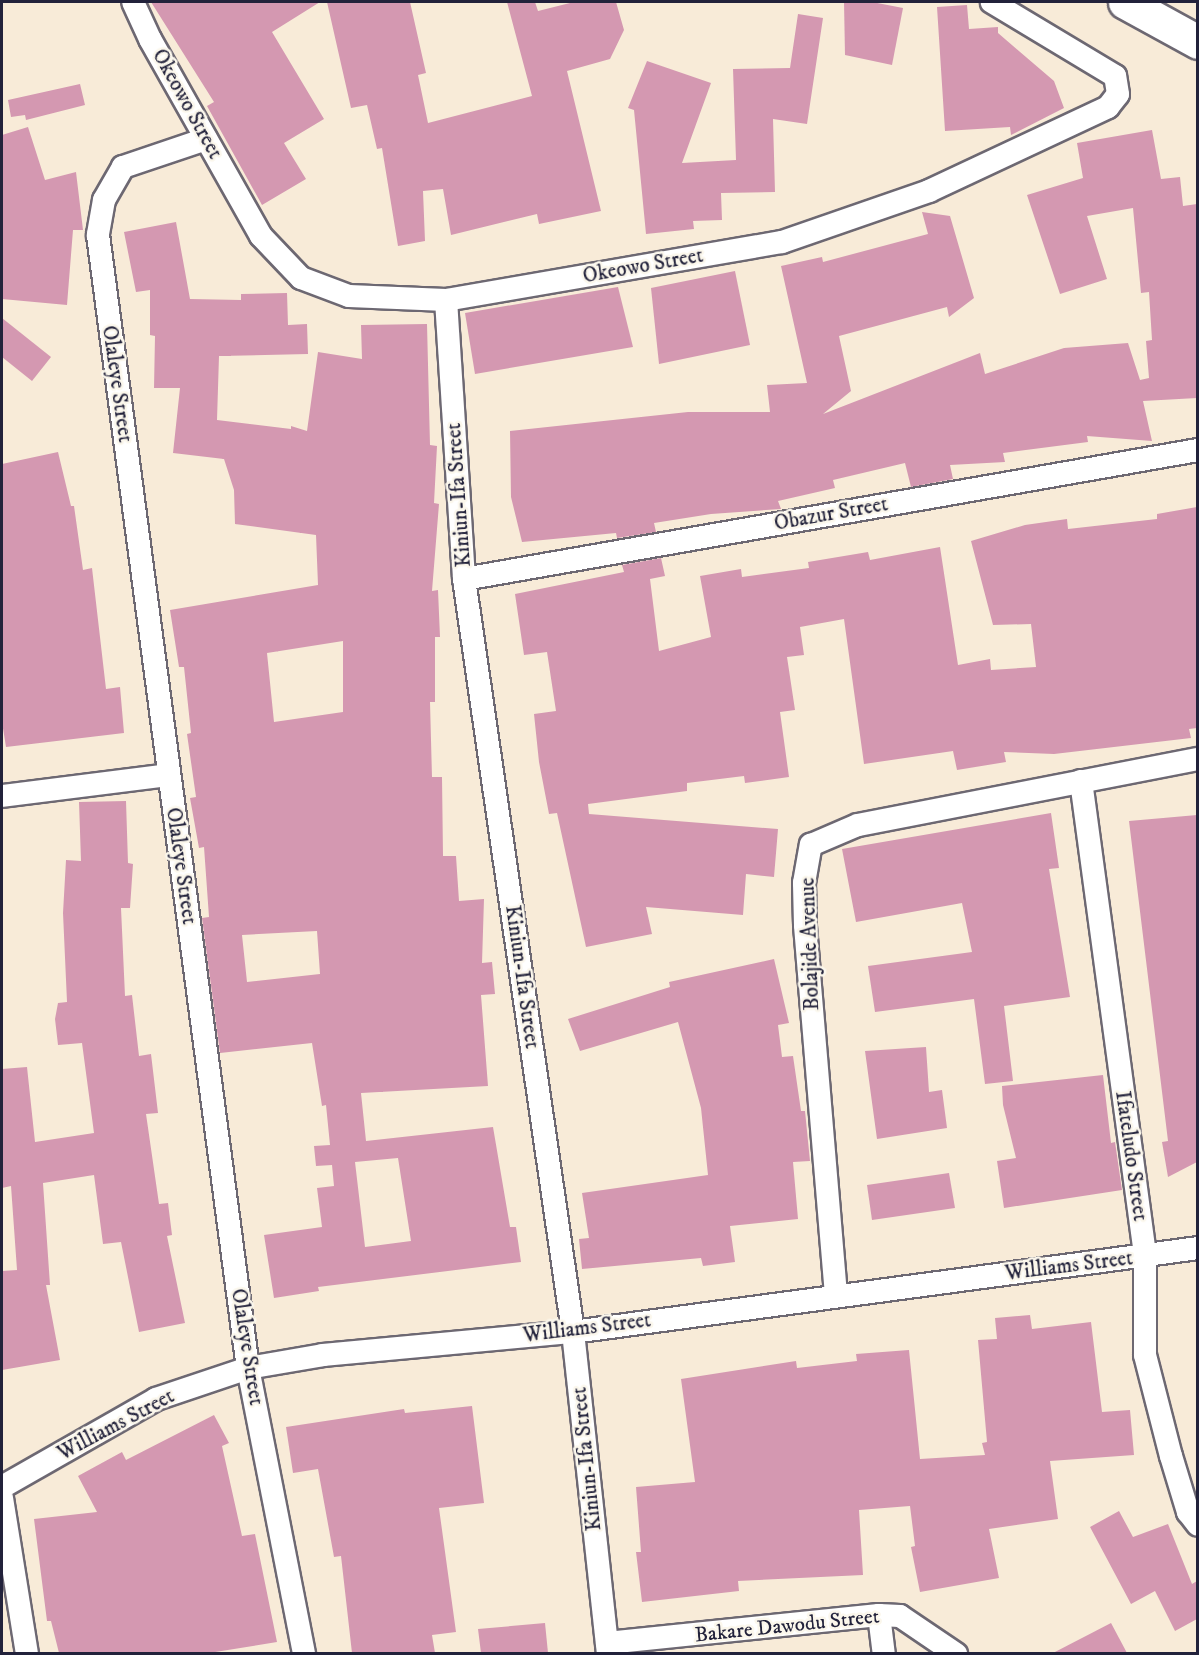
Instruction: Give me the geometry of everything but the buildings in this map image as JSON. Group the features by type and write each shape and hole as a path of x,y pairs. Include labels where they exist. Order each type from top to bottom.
{"highway":[{"path":"1125,2 1197,42"}],"street":[{"name":"Okeowo Street","path":"133,2 261,236 301,278 349,297 446,300 782,242 929,191 1108,106 1118,94 1115,76 992,2"},
{"name":"Olaleye Street","path":"206,139 123,167 104,200 98,236 248,1368 304,1653"},
{"name":"Kiniun-Ifa Street","path":"446,300 464,579 573,1332 607,1648"},
{"name":"Obazur Street","path":"464,579 1197,450"},
{"name":"Bolajide Avenue","path":"836,1294 806,926 804,883 812,845 858,825 1197,759"},
{"path":"2,796 169,775"},
{"name":"Ifateludo Street","path":"1081,781 1145,1256 1145,1355 1188,1512 1197,1525"},
{"name":"Williams Street","path":"2,1487 156,1399 248,1368 323,1355 573,1332 836,1294 1197,1248"},
{"path":"2,1498 27,1653"},
{"path":"879,1615 884,1653"},
{"name":"Bakare Dawodu Street","path":"607,1648 879,1615 900,1616 956,1653"}]}
